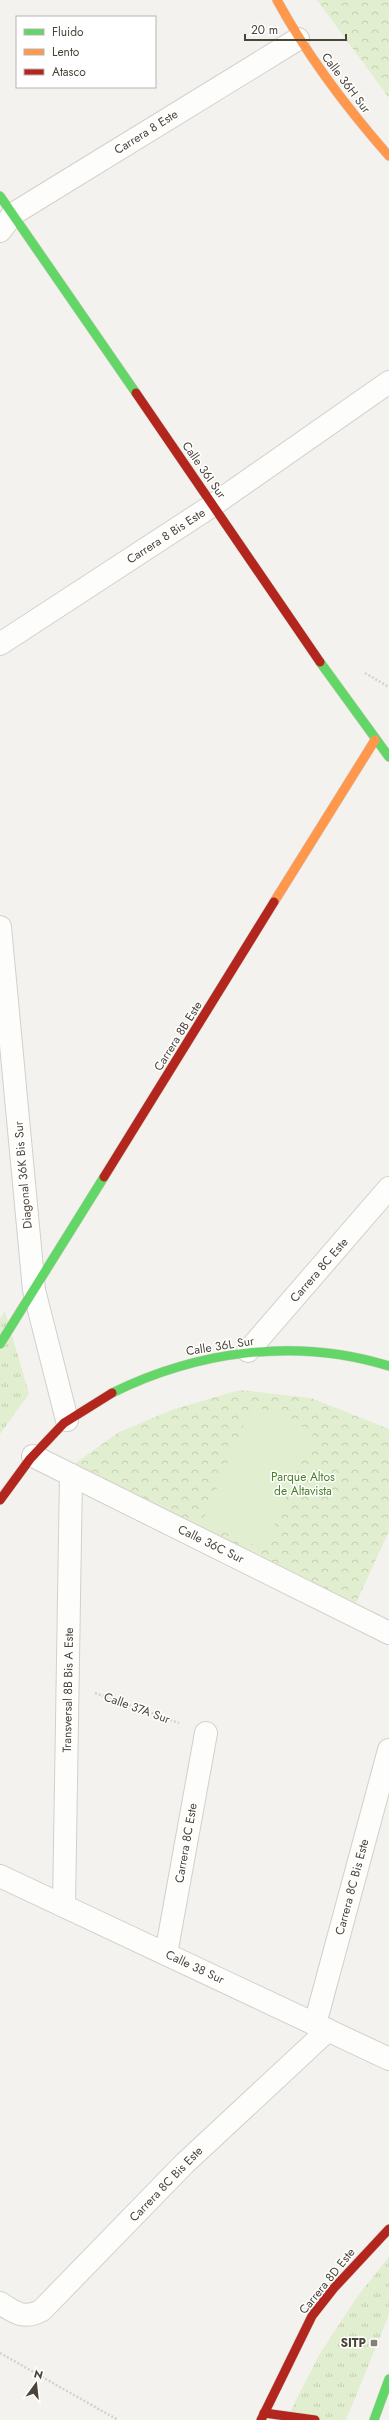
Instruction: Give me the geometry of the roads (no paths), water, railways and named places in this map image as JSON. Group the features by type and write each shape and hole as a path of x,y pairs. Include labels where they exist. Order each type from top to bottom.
{"street":[{"name":"Calle 36H Sur","path":"277,0 298,39 339,97 389,156"},
{"name":"Carrera 8 Este","path":"6,223 298,39"},
{"name":"Calle 36I Sur","path":"0,196 6,223 213,505 298,632 375,740 389,757"},
{"name":"Carrera 8 Bis Este","path":"0,644 213,505 389,382"},
{"name":"Carrera 8B Este","path":"0,1344 375,740"},
{"name":"Diagonal 36K Bis Sur","path":"0,927 34,1290 67,1420"},
{"name":"Carrera 8C Este","path":"248,1352 389,1188"},
{"name":"Calle 36L Sur","path":"0,1500 33,1456 67,1420 146,1377 191,1361 248,1352 280,1350 331,1353 389,1366"},
{"name":"Calle 36C Sur","path":"33,1456 389,1633"},
{"name":"Transversal 8B Bis A Este","path":"64,1906 71,1474"},
{"name":"Carrera 8C Este","path":"166,1954 206,1733"},
{"name":"Carrera 8C Bis Este","path":"0,2303 18,2315 32,2316 42,2310 184,2164 322,2027 389,1750"},
{"name":"Calle 38 Sur","path":"0,1876 389,2059"},
{"name":"Carrera 8D Este","path":"263,2417 312,2316 334,2288 389,2229"},
{"path":"374,2420 389,2379"},
{"path":"263,2417 289,2415 315,2420"}],"place":[{"name":"SITP","path":"374,2343"}],"park label":[{"name":"Parque Altos de Altavista","path":"303,1484"}]}
